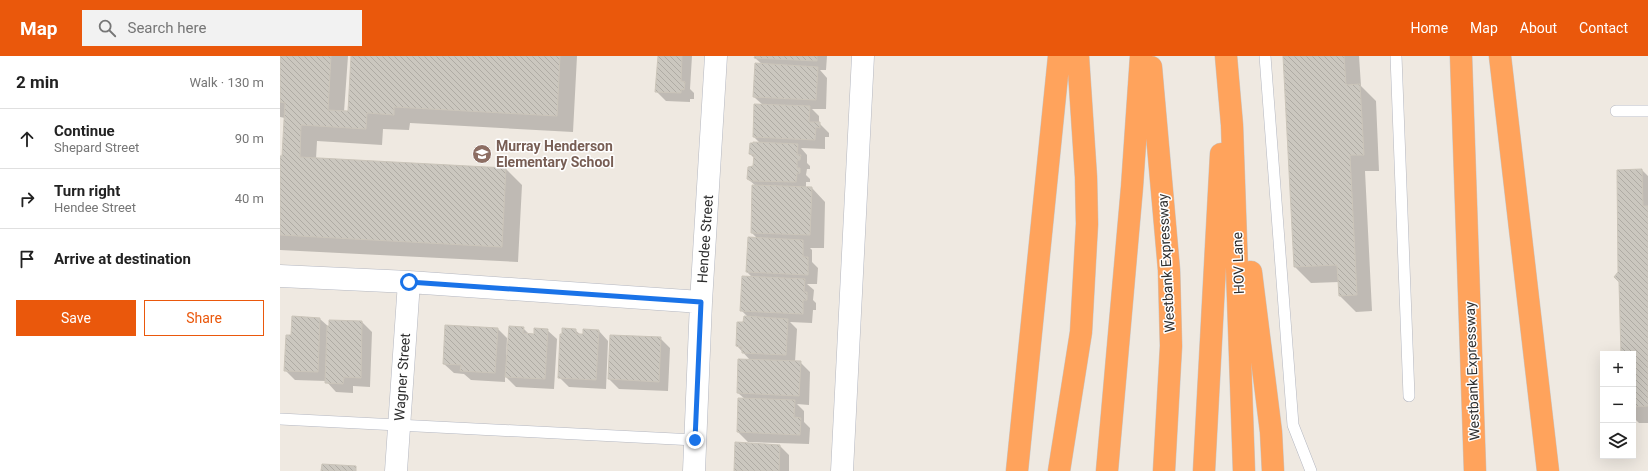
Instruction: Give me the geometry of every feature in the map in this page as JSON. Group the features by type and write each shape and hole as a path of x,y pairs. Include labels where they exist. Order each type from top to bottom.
{"highway":[{"path":"1017,471 1059,56"},
{"path":"1058,471 1081,332 1087,224 1078,56"},
{"path":"1107,471 1132,187 1141,56"},
{"name":"Westbank Expressway","path":"1149,56 1169,270 1171,346 1164,471"},
{"name":"Westbank Expressway","path":"1461,56 1475,471"},
{"path":"1500,56 1548,471"},
{"path":"1204,471 1216,225 1227,60"},
{"name":"HOV Lane","path":"1227,60 1232,125 1244,471"},
{"path":"1232,125 1270,424 1273,471"}],"street":[{"name":"Hendee Street","path":"694,471 701,302 716,56"},
{"path":"842,471 863,56"},
{"path":"280,276 409,282 701,302"},
{"name":"Wagner Street","path":"396,471 409,282"}],"lane":[{"path":"1265,56 1293,425 1311,471"},
{"path":"1396,56 1409,396"},
{"path":"1616,111 1648,111"},
{"path":"280,419 695,440"}],"building":[{"path":"280,56 331,56 328,110 348,111 351,56 560,56 557,116 394,107 394,115 367,113 366,129 301,125 300,157 506,168 502,247 280,235 280,156 282,156 285,103 280,102"},
{"path":"658,56 682,56 681,81 685,82 684,90 681,89 681,93 655,92"},
{"path":"755,56 817,56 817,61 754,58"},
{"path":"1283,56 1344,56 1346,85 1360,84 1364,155 1350,155 1357,295 1339,296 1337,265 1294,267"},
{"path":"755,63 818,67 816,100 753,97"},
{"path":"754,104 810,106 809,122 820,122 820,128 816,127 815,140 753,137"},
{"path":"750,143 798,144 797,155 801,155 800,160 797,160 797,168 800,168 800,173 797,173 796,182 751,181 747,179 748,167 753,166 754,155 749,154"},
{"path":"1642,169 1643,206 1648,206 1648,406 1636,407 1636,351 1621,351 1619,282 1614,277 1618,272 1617,170"},
{"path":"752,185 812,187 810,235 751,233"},
{"path":"748,237 803,240 803,257 808,257 808,275 746,272"},
{"path":"742,276 805,279 804,292 807,292 807,300 803,300 803,314 740,311"},
{"path":"292,316 320,318 318,372 284,371 286,335 291,335"},
{"path":"744,316 788,319 786,355 742,353 742,347 736,346 737,322 743,322"},
{"path":"329,320 362,321 361,378 344,377 343,384 325,383 327,326 329,326"},
{"path":"445,325 498,328 495,373 460,371 461,365 443,364"},
{"path":"509,326 524,327 523,333 534,334 534,328 548,329 545,379 505,377"},
{"path":"562,328 576,329 576,334 583,334 583,329 599,330 596,380 558,378 560,334 562,334"},
{"path":"610,335 661,337 659,382 608,379"},
{"path":"738,359 801,361 799,396 737,393"},
{"path":"738,398 795,400 794,417 801,418 800,435 737,432"},
{"path":"735,442 780,445 779,471 734,471"},
{"path":"322,464 356,466 356,471 321,471"}],"place":[{"name":"Murray Henderson Elementary School","path":"482,154"}],"route":[{"path":"409,282 701,302 695,440"}]}
